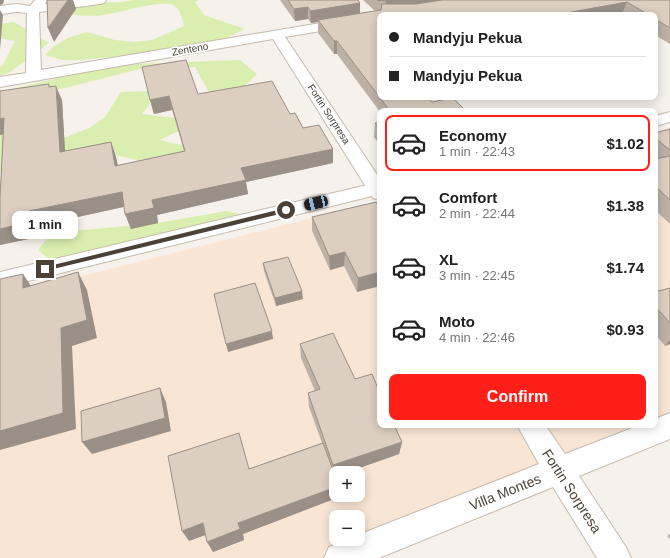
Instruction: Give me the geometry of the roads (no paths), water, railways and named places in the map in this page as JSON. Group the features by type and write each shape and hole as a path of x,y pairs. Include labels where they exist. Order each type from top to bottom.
{"street":[{"path":"0,10 100,0"},
{"path":"0,20 18,17 34,7"},
{"path":"34,7 34,76"},
{"name":"Zenteno","path":"0,82 277,34 372,15"},
{"name":"Fortin Sorpresa","path":"277,34 377,187"},
{"path":"658,120 670,117"},
{"path":"0,280 377,190"},
{"name":"Villa Montes","path":"340,558 670,426"},
{"name":"Fortin Sorpresa","path":"532,428 615,558"}]}
